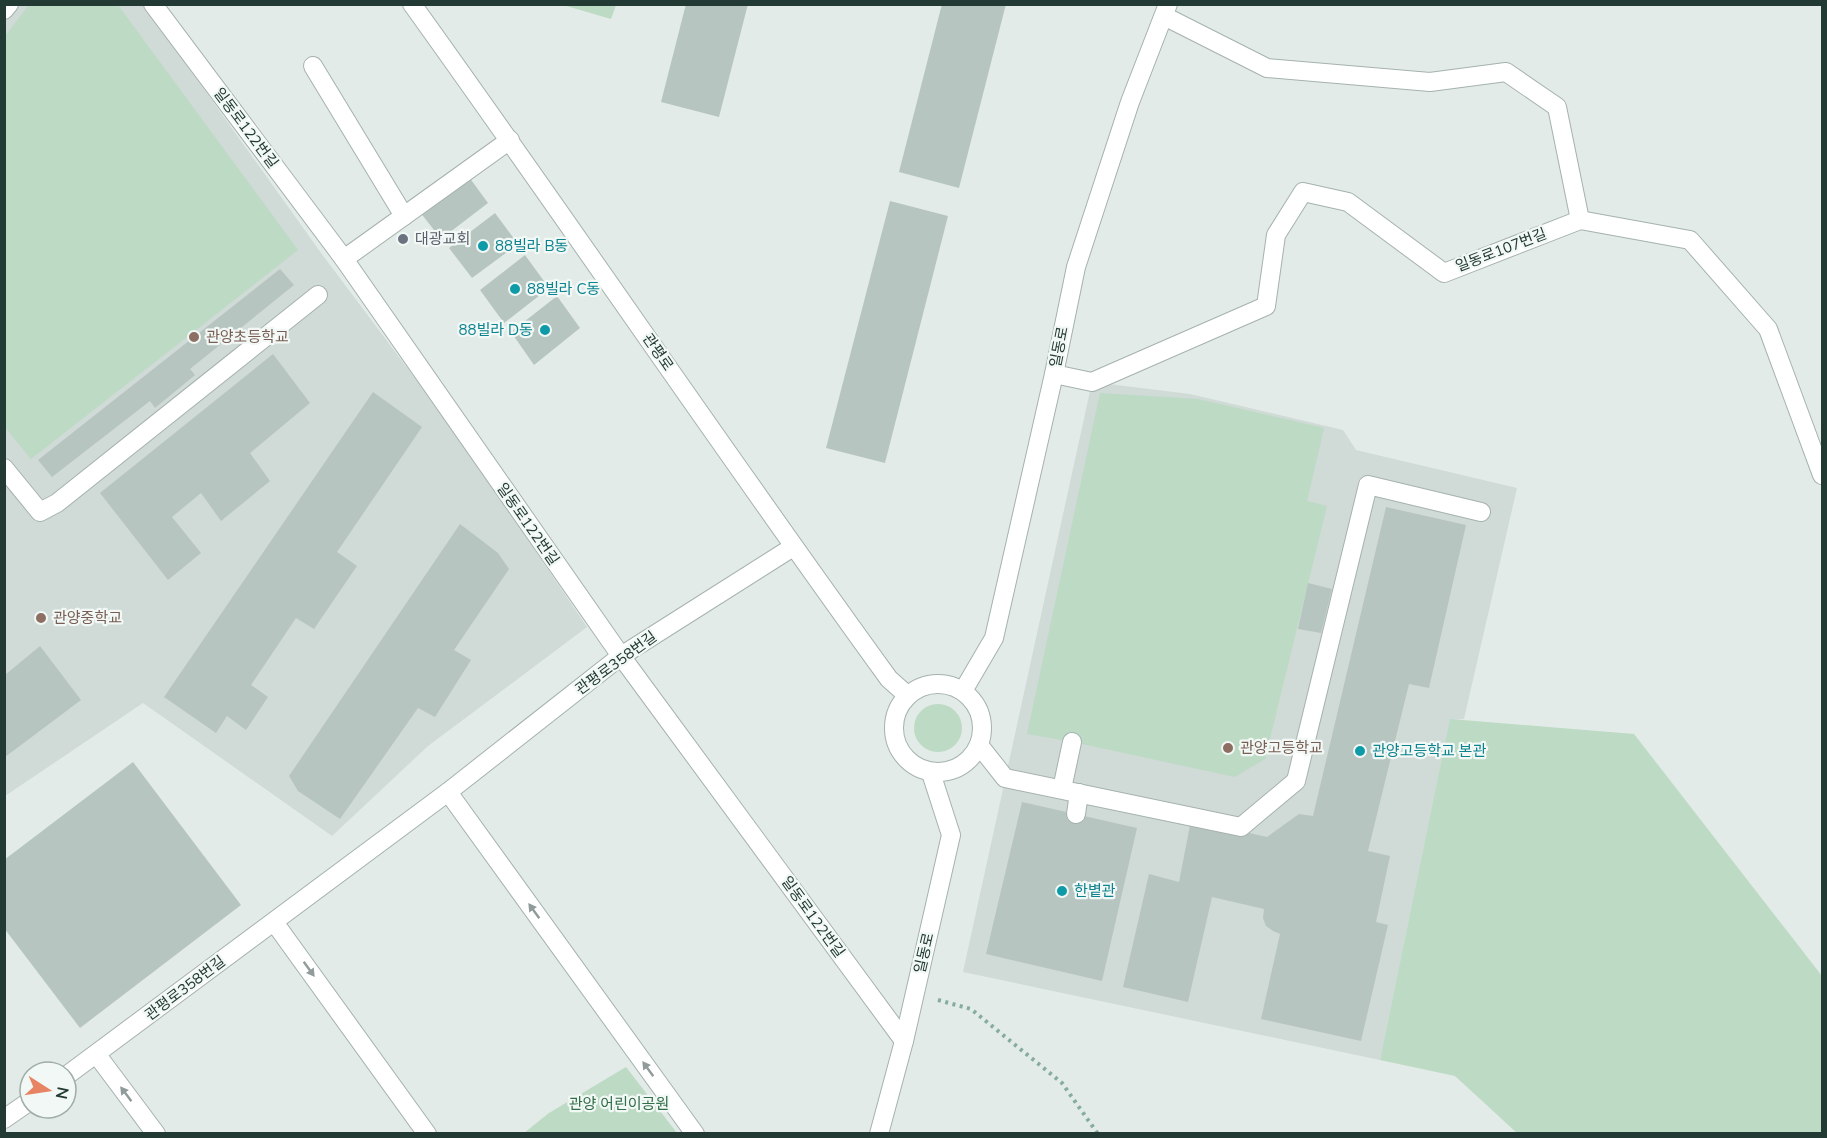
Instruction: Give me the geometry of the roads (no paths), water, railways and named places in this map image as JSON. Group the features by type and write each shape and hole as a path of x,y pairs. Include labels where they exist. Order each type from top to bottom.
{"street":[{"path":"4,10 9,4"},
{"name":"일동로122번길","path":"153,4 344,259 621,656 904,1041"},
{"name":"관평로","path":"412,4 510,140 793,547 889,679 907,695"},
{"path":"1166,10 1267,68 1430,82 1506,72 1557,106 1580,220 1690,240 1768,329 1822,475"},
{"name":"일동로","path":"963,691 994,638 1076,267 1130,102 1166,10"},
{"path":"313,66 404,216"},
{"path":"344,259 510,140"},
{"name":"일동로107번길","path":"1054,374 1092,382 1266,306 1276,235 1303,192 1348,202 1444,273 1580,220"},
{"path":"4,468 40,512 57,502 318,295"},
{"path":"979,745 1005,777 1240,827 1296,781 1368,485 1481,512"},
{"name":"관평로358번길","path":"78,1067 448,792 621,656 793,547"},
{"path":"945,684 963,691 976,706 982,725 979,745 968,761 951,771 931,773 912,765 899,751 893,732 896,712 907,695 925,686 945,684"},
{"path":"1072,742 1071,791 1076,814"},
{"name":"일동로","path":"879,1134 904,1041 951,835 931,773"},
{"path":"448,792 695,1134"},
{"path":"274,922 427,1134"},
{"path":"97,1054 156,1134"},
{"path":"4,1119 18,1109"}],"place":[{"name":"대광교회","path":"403,239"},
{"name":"88빌라 B동","path":"483,246"},
{"name":"88빌라 C동","path":"515,289"},
{"name":"88빌라 D동","path":"545,330"},
{"name":"관양초등학교","path":"194,337"},
{"name":"관양중학교","path":"41,618"},
{"name":"관양고등학교","path":"1228,748"},
{"name":"관양고등학교 본관","path":"1360,751"},
{"name":"한볕관","path":"1062,891"}],"park label":[{"name":"관양 어린이공원","path":"619,1104"}]}
